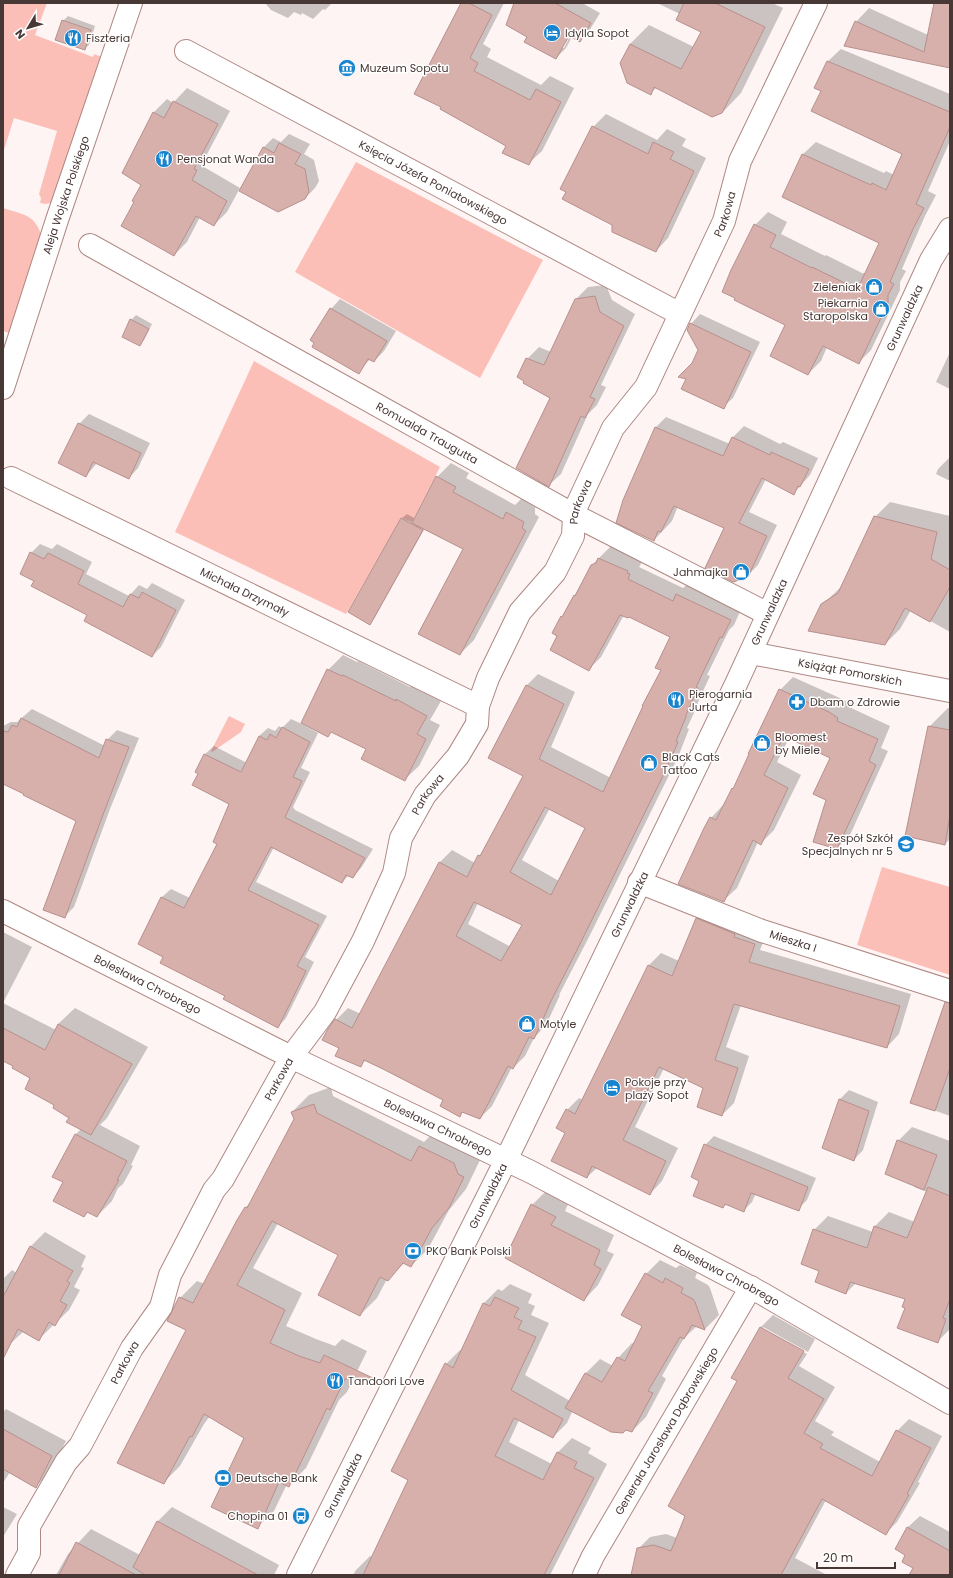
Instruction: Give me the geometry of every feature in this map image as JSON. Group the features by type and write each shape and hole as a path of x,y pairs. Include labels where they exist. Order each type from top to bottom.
{"street":[{"name":"Aleja Wojska Polskiego","path":"3,388 57,220 131,3"},
{"name":"Parkowa","path":"16,1575 29,1553 29,1526 66,1462 80,1446 132,1348 161,1307 170,1275 214,1190 227,1172 291,1057 325,1012 363,941 394,873 401,838 425,795 458,756 476,724 478,706 488,678 520,612 555,572 573,536 574,515 577,505 613,428 646,387 724,221 740,161 816,3"},
{"name":"Księcia Józefa Poniatowskiego","path":"186,51 680,314"},
{"name":"Grunwaldzka","path":"298,1575 506,1160 639,882 751,653 931,260 950,229"},
{"name":"Romualda Traugutta","path":"90,245 574,515 768,614"},
{"name":"Michała Drzymały","path":"11,478 478,706"},
{"name":"Książąt Pomorskich","path":"751,653 950,691"},
{"name":"Mieszka I","path":"639,882 762,931 950,992"},
{"name":"Bolesława Chrobrego","path":"3,911 291,1057 506,1160 751,1287 950,1403"},
{"name":"Generała Jarosława Dąbrowskiego","path":"584,1575 593,1556 751,1287"}],"shaded area":[{"path":"3,3 47,3 35,35 93,57 94,54 102,57 54,199 51,203 40,203 41,198 39,194 57,131 14,118 3,153"},
{"path":"356,162 543,260 480,378 295,272"},
{"path":"3,208 28,216 36,224 42,237 9,333 3,331"},
{"path":"254,361 440,467 412,522 401,518 346,614 175,532"},
{"path":"229,716 245,724 241,732 212,752 211,751"},
{"path":"882,867 950,887 950,975 857,945"}],"building":[{"path":"461,3 469,3 492,15 470,58 478,63 474,71 530,100 536,89 561,102 529,165 502,153 506,146 440,109 441,107 414,94"},
{"name":"Idylla Sopot","path":"514,3 555,3 591,23 580,42 569,36 556,59 524,42 527,37 506,25"},
{"path":"684,3 715,3 765,27 722,113 712,117 654,87 651,95 627,83 620,63 630,44 681,69 701,32 676,20"},
{"path":"934,3 950,3 950,68 844,46 855,21 924,52"},
{"path":"62,20 91,30 85,50 55,40"},
{"path":"827,61 950,112 950,127 916,204 924,208 913,229 890,282 894,284 888,295 888,303 859,364 823,346 808,375 770,356 785,325 734,300 735,298 722,292 731,270 754,224 776,235 770,247 812,268 858,288 879,243 782,197 802,154 871,185 872,183 886,190 902,154 811,111 821,91 814,88"},
{"name":"Pensjonat Wanda","path":"173,101 218,124 194,169 197,170 192,180 227,201 214,226 196,216 174,256 121,226 141,185 122,173 153,112 164,118"},
{"path":"592,126 648,154 653,142 674,152 670,159 694,171 656,252 612,232 612,225 562,199 566,192 560,189"},
{"path":"279,143 301,154 295,164 305,169 309,192 305,199 278,212 239,191 263,147 274,153"},
{"path":"595,296 600,312 624,326 590,397 595,399 585,418 581,416 549,487 516,468 550,398 523,383 524,381 517,377 526,358 544,365 575,299"},
{"path":"330,308 387,341 374,362 368,359 359,374 312,347 314,343 310,340"},
{"path":"130,319 149,329 140,346 122,337"},
{"path":"690,323 751,352 724,409 681,389 686,379 678,377 692,363 698,350 687,330"},
{"path":"78,423 141,453 129,479 93,462 86,477 58,463"},
{"path":"655,427 723,456 732,437 770,455 771,452 809,469 794,495 762,478 739,523 767,536 748,577 733,582 705,568 724,528 674,506 661,532 658,531 654,541 616,523 623,500"},
{"path":"436,476 456,487 453,492 503,519 506,512 524,522 522,528 526,531 460,655 418,634 463,549 412,523"},
{"path":"874,516 937,532 931,559 950,570 950,587 930,622 905,608 885,645 808,631 821,604 838,593"},
{"path":"401,518 423,530 370,625 348,612"},
{"path":"30,552 44,559 48,553 84,571 78,584 123,607 130,594 139,598 142,592 176,610 152,657 84,621 87,615 31,586 34,581 20,574"},
{"path":"598,558 628,571 627,573 630,574 628,579 673,601 676,594 731,620 722,638 720,637 696,687 698,688 686,715 676,741 678,742 666,770 548,1007 549,1006 534,1039 529,1037 513,1069 508,1066 480,1119 462,1112 460,1117 440,1106 443,1100 383,1069 364,1060 361,1067 335,1056 339,1048 322,1040 335,1019 352,1028 439,862 467,877 478,855 480,856 523,776 488,758 526,685 564,704 539,759 603,792 642,706 661,670 655,668 670,637 629,617 620,615 589,671 550,650 557,636 552,633 574,595 575,596 591,565 596,563","holes":["545,807 585,828 551,895 510,872","474,902 522,925 501,961 456,936"]},
{"path":"327,669 342,676 343,675 396,701 396,699 427,716 417,734 426,739 405,781 361,759 366,749 331,732 328,737 301,723"},
{"path":"779,689 829,712 838,718 837,721 878,739 869,761 876,765 837,849 813,842 826,800 813,794 830,758 784,736 764,775 788,788 761,845 753,840 724,902 678,884 710,817 716,820 732,788 733,789"},
{"path":"21,718 99,758 106,739 129,747 65,918 43,910 76,821 3,784 3,731 8,732 12,725 17,727"},
{"path":"928,726 950,730 950,815 945,845 905,836"},
{"path":"282,727 310,742 293,777 302,781 285,817 365,858 353,878 346,875 342,883 271,847 248,890 319,925 297,966 306,971 278,1028 223,999 225,996 160,963 163,957 138,944 161,897 184,908 217,844 213,842 229,804 192,785 198,774 195,772 204,754 241,772 259,736 267,740 270,734 276,738"},
{"path":"696,918 735,934 734,937 755,944 749,962 900,1006 887,1048 734,1004 715,1060 738,1068 722,1116 697,1107 703,1088 659,1067 623,1140 666,1161 650,1195 592,1166 587,1178 551,1161 565,1133 556,1128 566,1109 575,1114 648,965 672,976"},
{"path":"945,1002 950,1003 950,1068 935,1111 910,1103"},
{"path":"58,1024 132,1064 91,1135 66,1122 69,1118 53,1108 54,1105 25,1089 30,1078 3,1061 3,1028 45,1050"},
{"path":"839,1099 869,1111 854,1161 822,1148"},
{"path":"314,1104 317,1113 411,1161 419,1146 454,1163 458,1174 464,1177 449,1208 432,1228 411,1267 403,1263 388,1281 380,1277 360,1316 318,1295 338,1255 272,1221 237,1285 285,1310 270,1343 299,1356 320,1363 324,1355 375,1379 345,1379 330,1410 327,1408 289,1487 279,1482 258,1529 211,1507 244,1438 204,1414 192,1437 190,1436 164,1484 117,1463 186,1330 167,1321 179,1297 193,1303 237,1220 245,1207 247,1208 294,1119 291,1112"},
{"path":"75,1134 127,1161 117,1180 119,1180 97,1217 87,1212 84,1217 53,1201 63,1182 52,1177"},
{"path":"897,1140 937,1155 924,1190 885,1174"},
{"path":"704,1144 808,1187 799,1211 751,1193 744,1212 725,1204 723,1208 693,1196 699,1181 691,1177"},
{"path":"928,1187 950,1196 950,1299 943,1318 946,1319 938,1343 897,1328 905,1308 902,1307 905,1299 850,1282 846,1294 815,1282 819,1271 801,1264 813,1229 867,1248 874,1226 907,1238"},
{"path":"531,1204 556,1217 551,1225 600,1250 594,1265 601,1269 584,1301 505,1258"},
{"path":"30,1246 73,1271 67,1281 70,1283 60,1301 67,1305 55,1326 49,1322 39,1341 18,1329 3,1359 3,1297"},
{"path":"645,1273 663,1283 665,1278 683,1288 681,1293 693,1299 695,1302 705,1330 692,1325 684,1339 680,1337 648,1391 653,1393 632,1432 626,1430 623,1433 611,1432 565,1408 585,1373 602,1382 617,1357 625,1361 642,1326 621,1315"},
{"path":"495,1297 519,1308 514,1317 522,1321 518,1329 536,1337 511,1390 563,1419 553,1438 514,1418 495,1456 543,1480 557,1452 577,1462 574,1468 594,1478 544,1575 363,1575 408,1480 391,1471 445,1363 453,1368 483,1303 490,1306"},
{"path":"760,1327 804,1351 788,1378 824,1399 804,1433 823,1444 820,1448 872,1476 896,1430 931,1448 907,1494 909,1495 886,1535 822,1499 781,1575 631,1575 637,1548 654,1545 671,1551 685,1516 668,1506 737,1381 731,1378"},
{"path":"3,1429 52,1456 36,1488 3,1469"},
{"path":"157,1521 258,1575 145,1575 133,1567"},
{"path":"907,1527 950,1551 950,1575 909,1575 913,1568 902,1562 905,1555 895,1549"},
{"path":"76,1542 136,1575 59,1575"}],"place":[{"name":"Idylla Sopot","path":"552,33"},
{"name":"Fiszteria","path":"73,38"},
{"name":"Muzeum Sopotu","path":"347,68"},
{"name":"Pensjonat Wanda","path":"164,159"},
{"name":"Zieleniak","path":"874,287"},
{"name":"Piekarnia Staropolska","path":"881,309"},
{"name":"Jahmajka","path":"741,572"},
{"name":"Pierogarnia Jurta","path":"676,700"},
{"name":"Dbam o Zdrowie","path":"797,702"},
{"name":"Bloomest by Miele","path":"762,743"},
{"name":"Black Cats Tattoo","path":"649,763"},
{"name":"Zespół Szkół Specjalnych nr 5","path":"906,844"},
{"name":"Motyle","path":"527,1024"},
{"name":"Pokoje przy plaży Sopot","path":"612,1088"},
{"name":"PKO Bank Polski","path":"413,1251"},
{"name":"Tandoori Love","path":"335,1381"},
{"name":"Deutsche Bank","path":"223,1478"},
{"name":"Chopina 01","path":"301,1516"}]}
